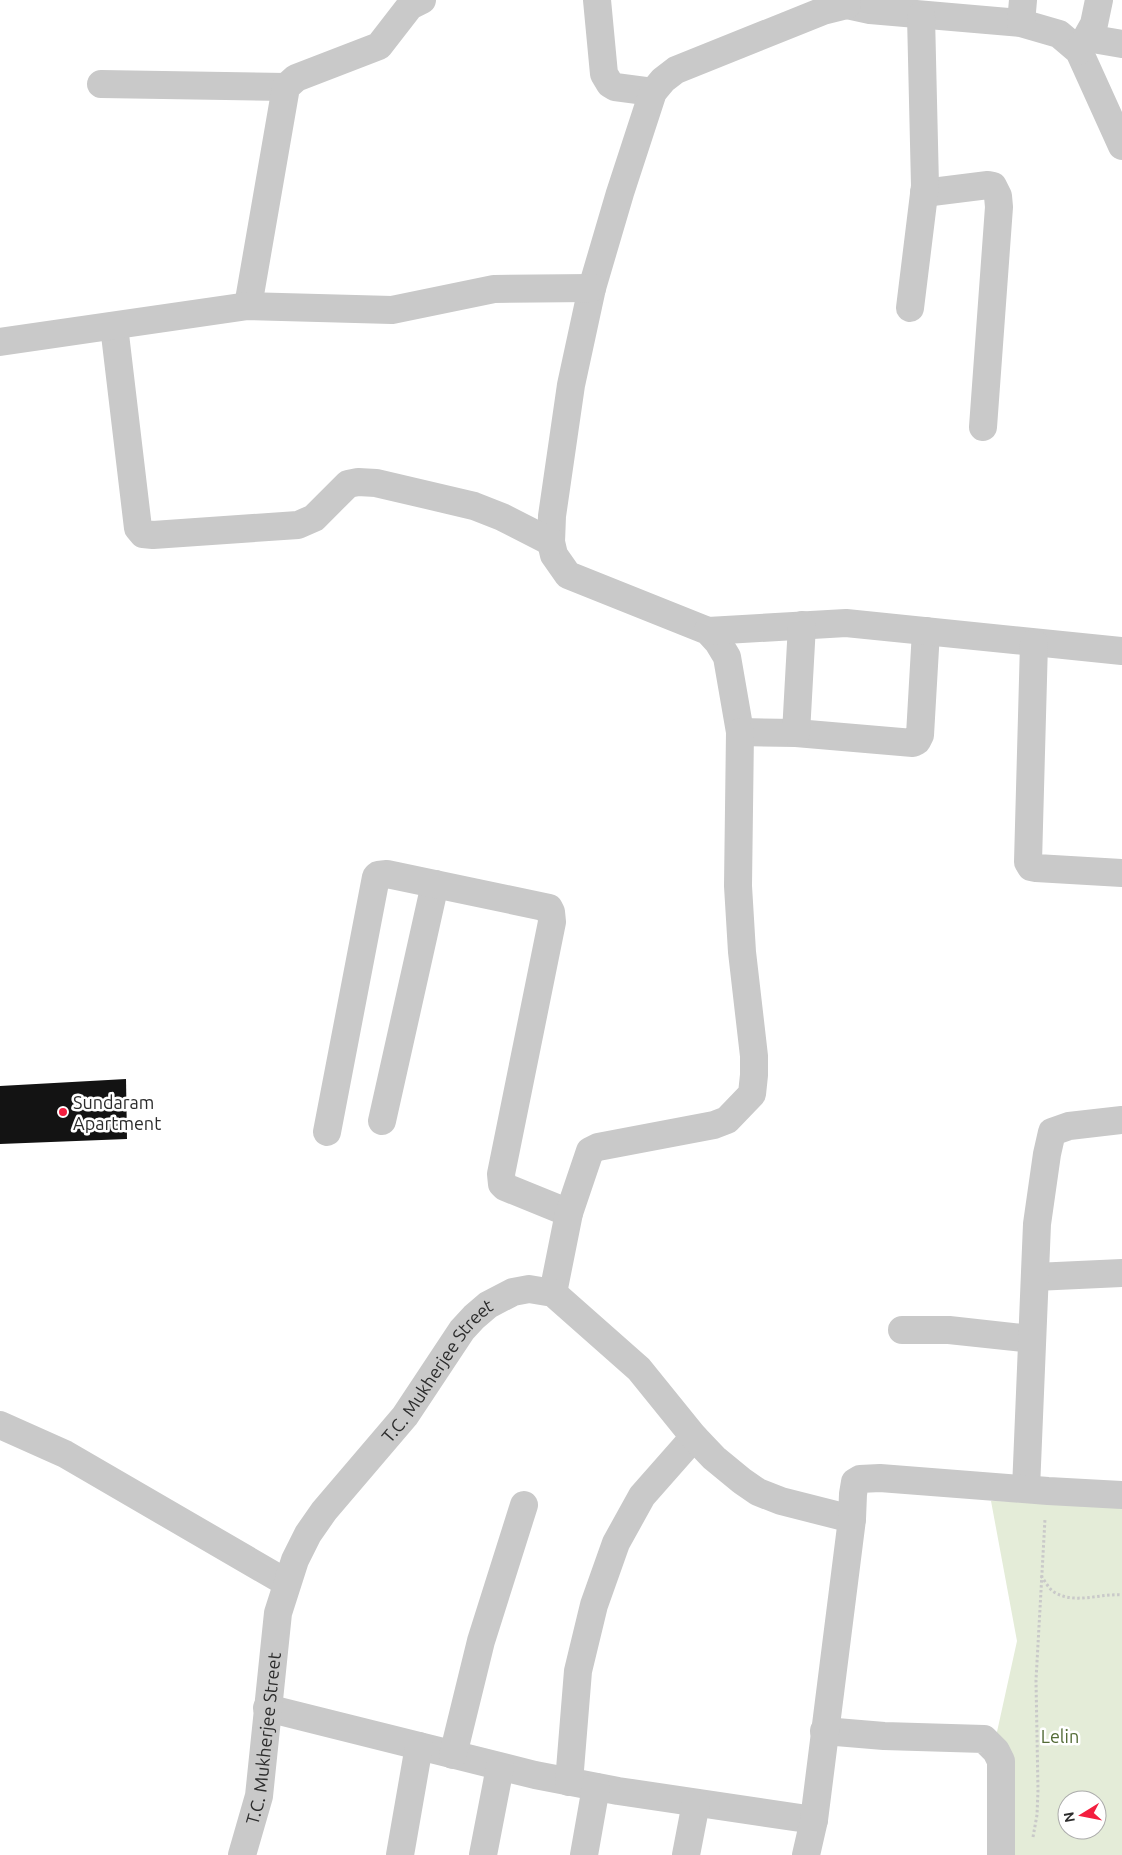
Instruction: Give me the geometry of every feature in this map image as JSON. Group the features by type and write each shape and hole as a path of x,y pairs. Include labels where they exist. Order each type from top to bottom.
{"street":[{"path":"389,33 390,0"},
{"path":"248,306 286,87 296,78 379,46 410,6 422,0"},
{"path":"597,0 604,74 610,84 615,87 653,92"},
{"path":"1099,0 1096,18 1083,44 1122,146"},
{"path":"1122,44 1083,44 1059,34 1022,12 921,16 887,13 847,3 676,70 663,80 653,92 620,192 592,288 571,385 552,516 551,542 554,555 568,575 708,631 846,623 1122,651"},
{"path":"910,308 924,193 921,16"},
{"path":"101,84 286,87"},
{"path":"924,193 988,185 993,186 998,196 999,207 983,427"},
{"path":"0,342 248,306 392,310 494,289 592,288"},
{"path":"114,326 138,528 143,534 153,535 298,525 314,518 348,484 358,482 376,483 474,506 502,517 551,542"},
{"path":"796,733 802,625"},
{"path":"708,631 718,642 727,657 740,732 738,886 742,952 754,1056 752,1094 727,1120 714,1125 598,1147 590,1151 569,1213 553,1293 639,1370 694,1437 714,1458 758,1492 852,1519"},
{"path":"740,732 796,733 907,743 917,741 920,735 926,631"},
{"path":"1034,643 1028,862 1031,867 1036,868 1122,873"},
{"path":"326,1132 378,874 386,874 549,908 552,922 500,1174 502,1184 505,1187 569,1213"},
{"path":"382,1121 435,884"},
{"path":"1037,1490 1032,1339 1037,1224 1046,1154 1052,1132 1069,1126 1122,1120"},
{"path":"1035,1277 1122,1273"},
{"name":"T.C. Mukherjee Street","path":"242,1855 259,1796 278,1613 295,1560 304,1543 324,1511 405,1416 448,1349 474,1317 488,1305 513,1292 529,1289 553,1293"},
{"path":"902,1330 949,1330 1032,1339"},
{"path":"0,1425 65,1454 287,1583"},
{"path":"569,1782 578,1671 594,1605 616,1543 642,1496 694,1437"},
{"path":"806,1855 814,1820 852,1519 854,1485 860,1479 880,1478 1122,1495"},
{"path":"453,1755 481,1641 524,1505"},
{"path":"267,1708 500,1767 569,1782 814,1820"},
{"path":"824,1731 884,1736 984,1739 996,1751 1001,1761 1001,1855"},
{"path":"400,1855 419,1746"},
{"path":"483,1855 500,1767"},
{"path":"584,1855 596,1787"},
{"path":"686,1855 696,1803"}],"path":[{"path":"1033,1838 1037,1815 1038,1790 1036,1688 1041,1576 1037,1490"},
{"path":"1041,1576 1053,1592 1071,1598 1106,1594 1122,1595"}],"green space":[{"name":"Lelin","path":"991,1501 1122,1504 1122,1855 1000,1855 993,1750 1017,1641"}],"building":[{"name":"Sundaram Apartment","path":"126,1079 127,1139 0,1144 0,1086"}],"place":[{"name":"Sundaram Apartment","path":"63,1112"}]}
